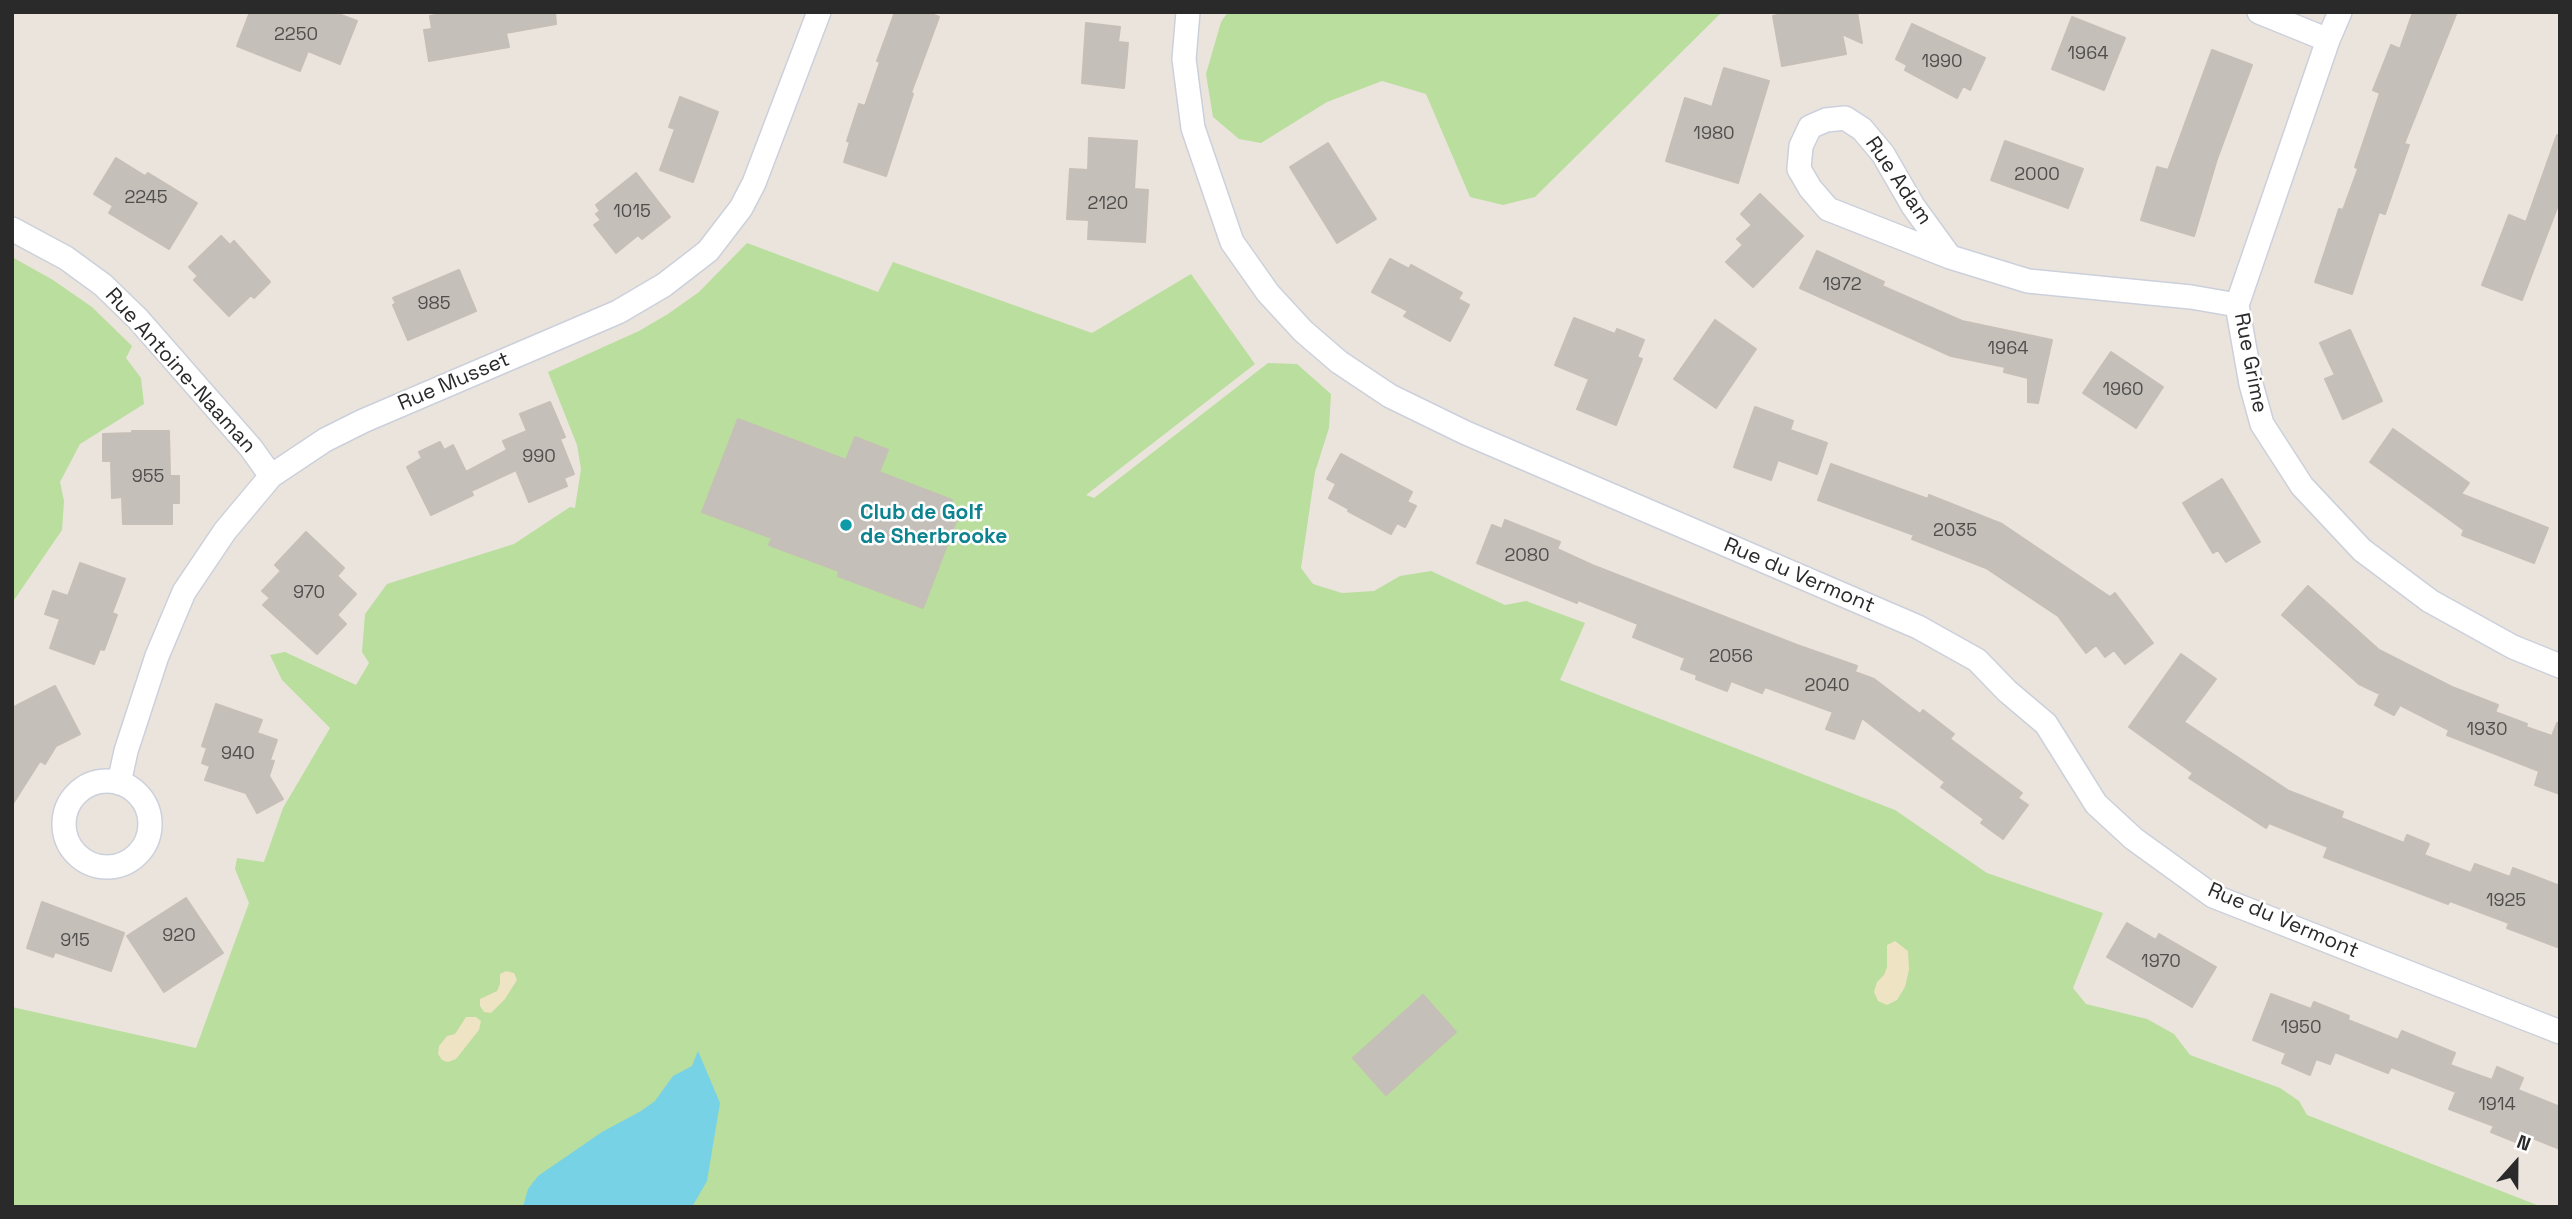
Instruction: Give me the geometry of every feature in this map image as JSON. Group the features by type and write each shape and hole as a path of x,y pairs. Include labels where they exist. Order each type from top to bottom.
{"street":[{"name":"Rue Musset","path":"119,783 126,751 174,613 201,565 225,531 271,476 325,440 363,421 618,312 664,285 708,251 741,208 754,183 820,12"},
{"name":"Rue du Vermont","path":"1188,12 1184,59 1193,128 1232,242 1268,293 1303,331 1339,362 1390,396 1466,433 1918,627 1977,660 2007,691 2046,724 2096,804 2134,839 2213,896 2560,1031"},
{"path":"2259,12 2328,40"},
{"name":"Rue Grime","path":"2340,12 2237,305 2251,384 2262,424 2302,486 2362,550 2430,601 2513,647 2560,666"},
{"name":"Rue Adam","path":"1950,257 1913,206 1883,154 1862,129 1845,118 1826,120 1810,127 1801,146 1799,169 1810,188 1828,209 1950,257 2028,281 2190,297 2237,305"},
{"name":"Rue Antoine-Naaman","path":"12,229 66,258 103,285 130,310 251,448 271,476"}],"green space":[{"path":"1228,12 1722,12 1535,197 1503,205 1470,197 1426,94 1382,81 1327,102 1261,143 1239,139 1213,117 1206,74 1221,22"},
{"path":"747,243 878,292 893,262 1092,333 1191,274 1255,364 1086,495 1094,498 1268,363 1297,364 1331,394 1329,428 1315,472 1301,568 1313,584 1342,593 1374,591 1400,576 1431,571 1505,605 1526,601 1585,623 1560,680 1895,810 1987,873 2103,913 2073,988 2086,1004 2147,1019 2174,1034 2190,1055 2280,1088 2299,1101 2307,1115 2542,1207 12,1207 12,1007 196,1048 249,903 235,869 237,858 264,862 283,808 330,728 282,680 270,655 285,652 356,685 369,663 362,652 365,614 387,584 514,544 570,507 575,508 581,469 577,445 548,372 639,331 668,314 699,292"},
{"path":"12,257 53,280 92,307 132,346 126,358 141,378 144,404 80,444 60,482 64,501 62,530 12,603"}],"sand":[{"path":"1895,941 1908,951 1909,970 1905,987 1897,1000 1887,1005 1878,1001 1874,992 1887,967 1887,945"},
{"path":"506,971 514,973 517,980 505,999 491,1013 484,1012 480,999 497,991 500,974"},
{"path":"466,1017 476,1017 481,1021 479,1030 456,1059 448,1062 442,1060 438,1054 439,1046 447,1036 455,1034"}],"water":[{"path":"698,1051 720,1103 707,1181 692,1207 523,1207 528,1189 538,1176 602,1132 655,1101 673,1076 692,1066"}],"building":[{"path":"250,12 333,12 357,21 340,64 308,51 300,71 237,46"},
{"path":"452,12 555,12 556,24 506,33 509,47 429,61 424,30 432,29 430,16"},
{"path":"895,12 926,12 939,17 911,93 913,94 886,176 844,162 850,142 847,141 859,104 865,106 880,62 877,61"},
{"path":"1792,12 1857,12 1862,43 1842,34 1846,54 1782,66 1773,16"},
{"path":"2413,12 2457,12 2404,144 2409,145 2385,214 2379,212 2352,294 2315,282 2339,209 2343,210 2358,169 2355,167 2380,93 2373,90 2391,45 2400,49"},
{"path":"2072,17 2125,38 2104,90 2052,69"},
{"path":"1086,23 1120,27 1118,42 1128,43 1124,88 1082,83"},
{"path":"1912,24 1985,58 1970,90 1963,86 1957,98 1905,70 1907,65 1896,59"},
{"path":"2212,50 2252,65 2217,159 2194,236 2141,220 2157,167 2168,170"},
{"path":"1724,68 1769,81 1738,183 1666,161 1685,98 1712,107"},
{"path":"680,97 718,112 693,182 660,170 675,129 669,127"},
{"path":"2557,135 2560,136 2560,200 2522,300 2482,285 2509,215 2526,222"},
{"path":"1089,138 1137,141 1134,189 1148,190 1145,242 1088,239 1089,220 1067,219 1070,169 1088,170"},
{"path":"2005,141 2083,169 2068,208 1991,180"},
{"path":"1328,143 1376,219 1337,243 1290,167"},
{"path":"116,158 145,176 148,173 197,203 169,249 109,213 113,206 94,194"},
{"path":"636,173 670,217 642,239 638,235 616,253 594,225 601,220 596,214 600,211 596,205"},
{"path":"1760,194 1803,236 1753,287 1726,262 1743,245 1737,239 1752,225 1741,214"},
{"path":"221,236 230,245 234,241 270,282 254,298 251,295 229,316 194,280 198,276 189,267"},
{"path":"1817,251 1884,282 1882,286 1962,321 2052,340 2038,403 2028,402 2028,378 2004,372 2005,367 1951,356 1800,288"},
{"path":"1390,259 1409,269 1411,265 1462,293 1458,299 1469,305 1450,341 1404,316 1408,311 1372,292"},
{"path":"459,270 476,311 408,340 393,305 396,303 393,298"},
{"path":"1574,318 1615,334 1617,329 1644,340 1637,357 1642,359 1616,425 1577,409 1589,379 1555,365"},
{"path":"1715,320 1756,349 1716,408 1674,379"},
{"path":"2350,330 2382,401 2343,419 2325,379 2335,375 2320,343"},
{"path":"2111,352 2163,387 2136,428 2083,393"},
{"path":"550,402 565,437 560,439 574,474 564,478 567,486 529,502 516,470 471,491 473,495 431,515 407,467 422,458 419,452 440,442 444,450 453,445 466,472 507,450 503,441 527,431 520,414"},
{"path":"1755,407 1793,421 1790,430 1827,443 1817,474 1778,460 1771,480 1734,467"},
{"name":"Club de Golf de Sherbrooke","path":"738,419 846,460 855,437 888,450 879,472 952,500 950,507 960,511 923,608 838,576 839,571 769,545 772,538 702,512"},
{"path":"2393,429 2469,483 2461,494 2548,528 2534,563 2462,535 2464,530 2370,462"},
{"path":"169,431 170,476 179,476 179,503 172,503 172,524 123,524 122,497 112,498 111,461 103,461 103,434"},
{"path":"1341,454 1412,492 1407,502 1416,506 1405,527 1397,523 1391,534 1329,498 1336,484 1327,479"},
{"path":"1831,464 1928,499 1929,495 2002,524 2110,597 2115,593 2153,643 2125,664 2114,650 2105,657 2096,645 2086,653 2058,616 1986,568 1912,539 1914,535 1818,500"},
{"path":"2222,479 2260,542 2226,562 2218,550 2213,553 2183,503"},
{"path":"1505,520 1560,542 1557,549 1592,565 1857,666 1855,672 1874,679 1920,714 1923,710 1954,734 1950,739 2022,793 2018,798 2028,805 2003,839 1981,823 1984,819 1941,787 1945,782 1862,718 1854,739 1826,729 1833,712 1765,687 1762,693 1731,681 1727,691 1696,679 1697,675 1681,669 1685,658 1633,637 1638,624 1477,563 1492,525 1502,529"},
{"path":"306,532 344,568 337,576 356,594 337,615 346,624 317,654 263,605 270,598 262,591 281,571 275,565"},
{"path":"80,563 125,579 112,613 117,615 104,650 100,649 94,664 50,648 60,619 45,614 53,591 68,596"},
{"path":"2308,586 2379,650 2452,687 2498,705 2495,712 2527,724 2526,727 2552,736 2557,723 2560,724 2560,794 2535,785 2539,771 2447,735 2449,730 2400,705 2394,715 2375,705 2380,694 2359,684 2282,615"},
{"path":"2181,654 2216,679 2184,722 2289,791 2343,812 2341,818 2404,843 2407,835 2429,844 2424,855 2471,873 2475,864 2510,877 2513,868 2560,886 2560,948 2507,928 2509,923 2450,901 2448,904 2324,857 2328,847 2269,823 2266,828 2189,778 2193,773 2129,727"},
{"path":"55,686 80,734 56,746 45,764 40,761 12,805 12,708"},
{"path":"216,704 262,720 257,733 277,740 270,760 274,761 269,776 283,799 257,813 246,793 205,780 210,766 202,763 207,748 202,746"},
{"path":"186,898 223,953 164,992 127,936"},
{"path":"42,902 124,933 111,971 55,952 53,957 27,948"},
{"path":"2127,923 2156,940 2159,934 2216,967 2192,1007 2107,957"},
{"path":"2271,994 2311,1009 2314,1002 2349,1016 2348,1020 2398,1040 2402,1031 2455,1053 2450,1065 2492,1080 2497,1067 2523,1078 2518,1090 2560,1107 2560,1149 2530,1137 2526,1146 2491,1132 2494,1126 2449,1109 2456,1092 2391,1067 2388,1073 2335,1052 2330,1064 2316,1059 2310,1075 2282,1063 2286,1053 2253,1040"},
{"path":"1423,995 1456,1032 1386,1095 1353,1058"}],"place":[{"name":"Club de Golf de Sherbrooke","path":"846,525"}]}
